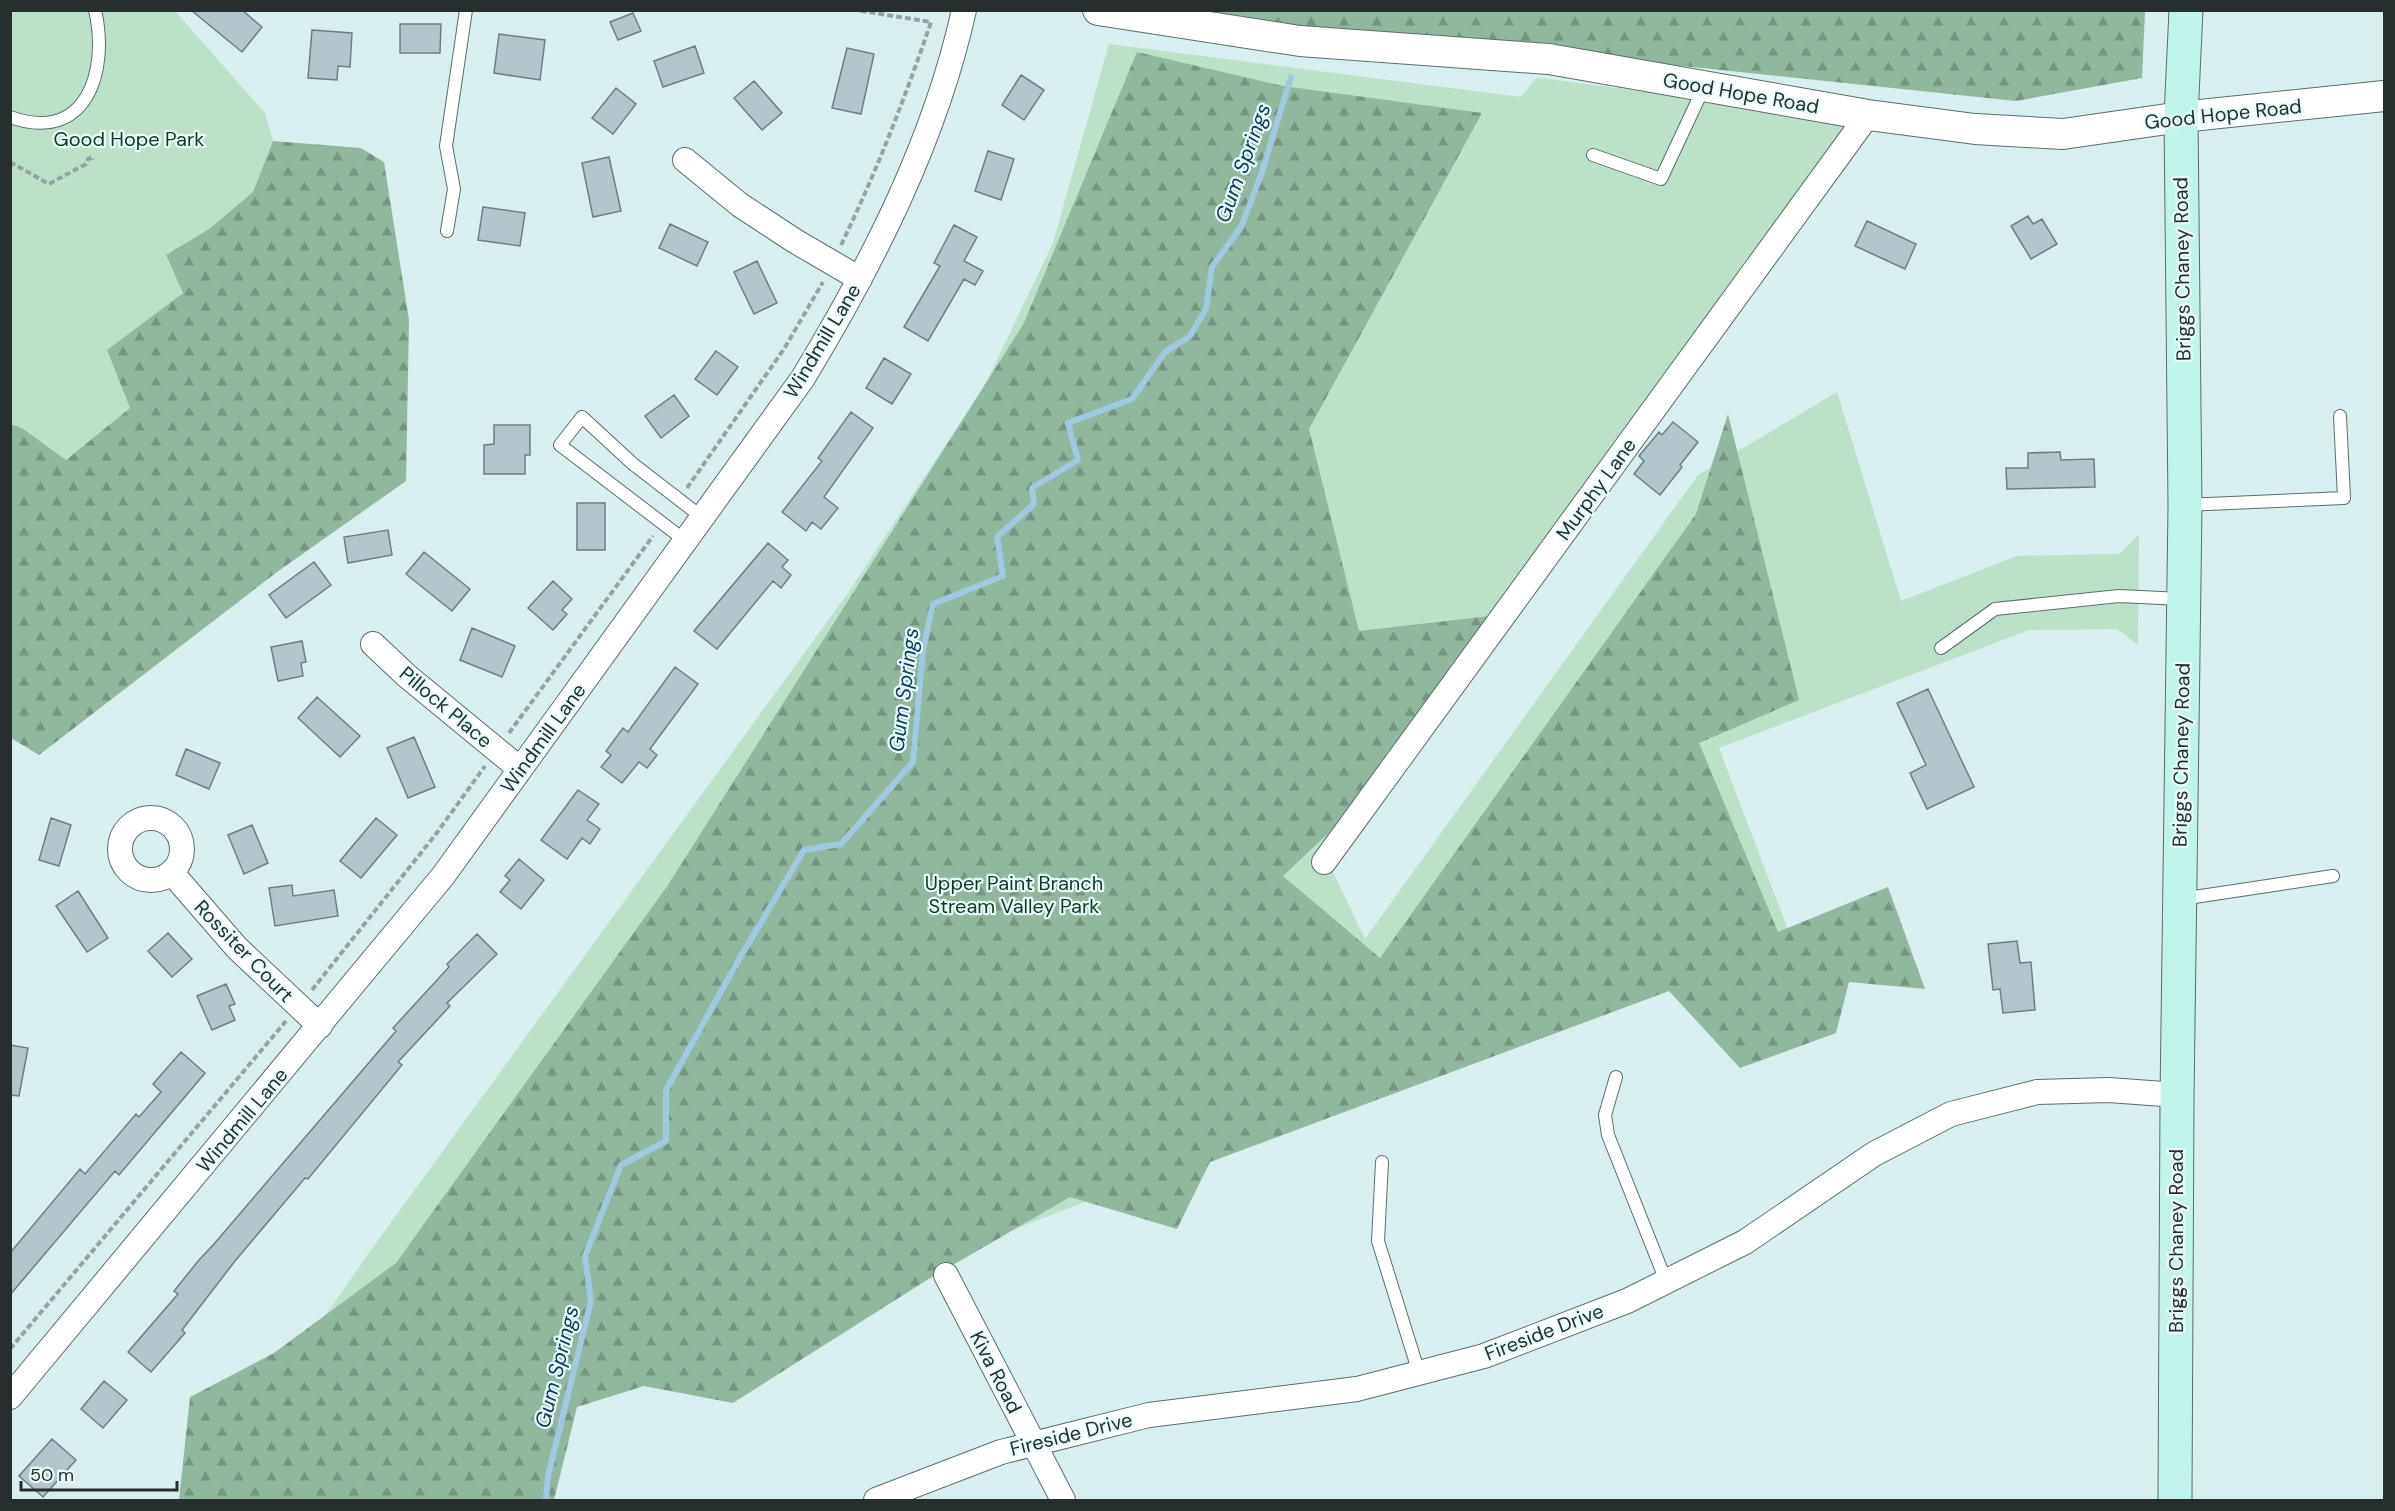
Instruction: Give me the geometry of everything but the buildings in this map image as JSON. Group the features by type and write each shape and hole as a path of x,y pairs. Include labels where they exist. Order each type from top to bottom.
{"main road":[{"name":"Briggs Chaney Road","path":"2175,1500 2177,1095 2185,506 2181,117 2186,10"}],"street":[{"name":"Windmill Lane","path":"10,1397 443,876 687,542 803,378 838,320 888,222 940,97 964,10"},
{"name":"Good Hope Road","path":"1098,10 1300,41 1550,59 1868,115 1975,129 2063,134 2181,117 2385,96"},
{"name":"Murphy Lane","path":"1324,862 1868,115"},
{"path":"685,160 740,205 860,279"},
{"name":"Pillock Place","path":"373,644 407,676 520,769"},
{"name":"Rossiter Court","path":"172,873 237,948 320,1026"},
{"name":"Fireside Drive","path":"876,1500 1001,1452 1149,1415 1357,1389 1485,1356 1627,1301 1745,1242 1874,1154 1951,1114 2037,1092 2109,1090 2177,1095"},
{"name":"Kiva Road","path":"946,1275 1063,1500"}],"lane":[{"path":"10,117 23,121 48,123 64,118 83,104 94,84 99,55 100,30 95,10"},
{"path":"447,231 454,189 446,146 466,10"},
{"path":"1593,155 1661,179 1704,87"},
{"path":"2185,506 2344,498 2340,416"},
{"path":"687,542 560,445 582,417 633,464 678,501 704,518"},
{"path":"1941,648 1995,609 2119,596 2183,599"},
{"path":"2180,899 2333,876"},
{"path":"1616,1077 1605,1115 1608,1135 1666,1281"},
{"path":"1382,1162 1378,1241 1419,1373"}],"path":[{"path":"678,501 784,349 833,263 882,156 908,92 931,22 856,10"},
{"path":"10,162 49,184 87,164 88,159 92,157 93,160"},
{"path":"10,1349 298,1006 407,871 663,522"}],"green space":[{"name":"Good Hope Park","path":"10,11 175,11 265,113 273,141 253,192 209,229 166,255 183,293 107,350 130,408 66,460 22,428 11,424"},
{"path":"1161,11 2145,11 2142,78 2016,101"},
{"name":"Upper Paint Branch Stream Valley Park","path":"1109,44 1521,97 1536,78 1853,119 1321,847 1365,939 1698,475 1837,392 1901,601 2017,556 2120,554 2139,534 2138,645 2117,629 2029,630 1719,748 1788,930 968,1247 197,1500 371,1250 848,593 985,385 1053,243"},
{"name":"Upper Paint Branch Stream Valley Park","path":"1137,52 1283,86 1482,113 1309,429 1359,631 1490,616 1336,826 1283,876 1380,958 1696,514 1728,414 1799,700 1699,743 1778,932 1888,887 1925,989 1849,982 1836,1033 1740,1068 1669,991 1210,1162 1177,1229 1070,1197 927,1280 733,1403 644,1386 577,1407 554,1500 179,1500 190,1397 274,1353 396,1263 668,885 1024,323"},
{"path":"273,141 361,148 384,162 409,320 406,481 277,572 39,755 11,738 11,424 22,428 66,460 130,408 107,350 183,293 166,255 209,229 253,192"}],"waterway":[{"name":"Gum Springs","path":"546,1500 548,1476 591,1301 585,1256 621,1165 666,1141 666,1090 738,961 804,850 841,844 913,762 923,650 933,604 1003,576 997,537 1034,504 1032,488 1078,460 1068,423 1132,399 1165,352 1190,336 1206,309 1212,267 1241,227 1261,175 1291,77"}]}
